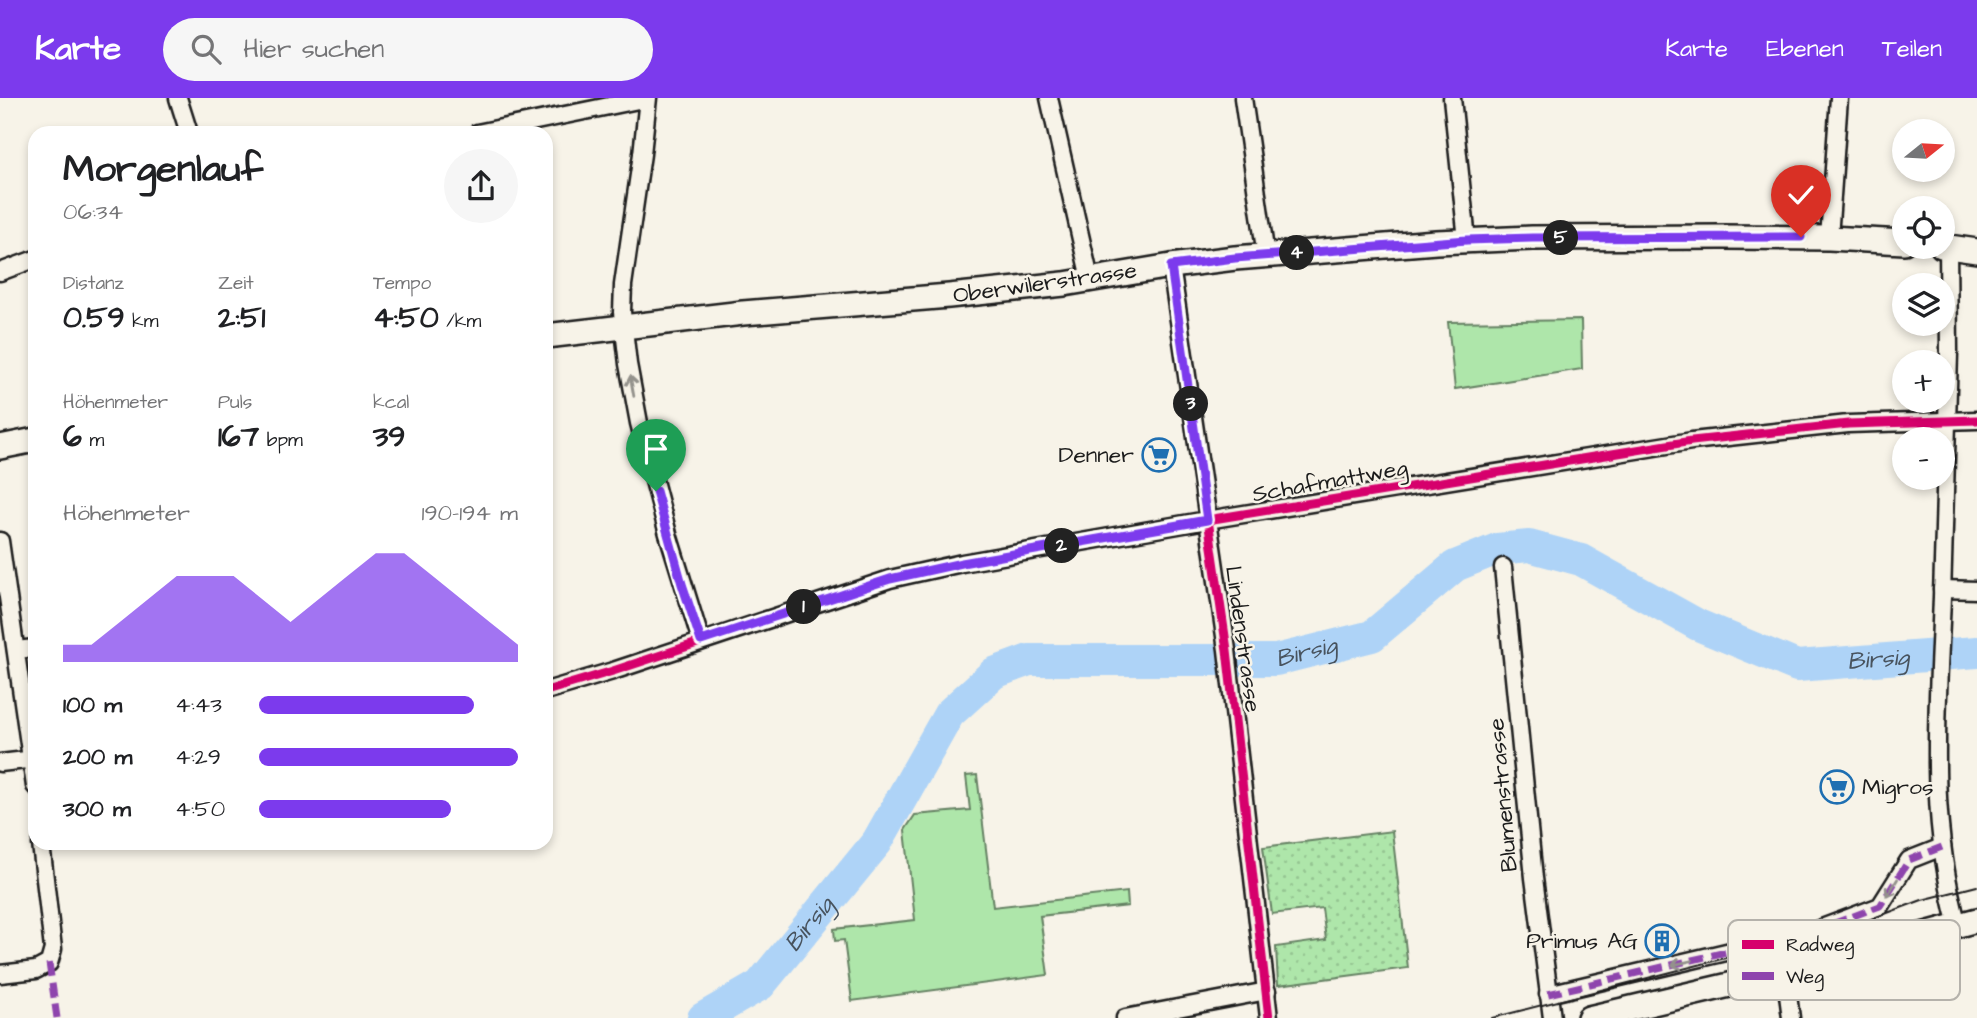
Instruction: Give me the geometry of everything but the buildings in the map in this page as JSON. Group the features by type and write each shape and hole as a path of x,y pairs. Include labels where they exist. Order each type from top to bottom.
{"main road":[{"name":"Oberwilerstrasse","path":"555,335 743,313 966,295 1064,284 1171,266 1266,256 1467,240 1571,237 1829,238 1892,241"},
{"path":"1955,248 1977,251"},
{"path":"0,447 28,441"},
{"path":"1589,1018 1728,985"}],"street":[{"path":"178,98 187,126"},
{"path":"511,126 648,98 623,285 624,326 639,423 661,510 701,641"},
{"path":"1049,98 1090,279"},
{"path":"1243,98 1266,256"},
{"path":"1452,98 1467,240"},
{"path":"1829,238 1839,98"},
{"path":"1945,259 1949,352 1936,789 1951,900 1968,922"},
{"path":"0,272 28,262"},
{"name":"Lindenstrasse","path":"1171,266 1227,650 1269,1018"},
{"name":"Schafmattweg","path":"553,689 900,577 962,563 1692,441 1848,424 1977,420"},
{"path":"0,541 28,723"},
{"name":"Blumenstrasse","path":"1503,567 1534,878 1552,1018"},
{"path":"1942,589 1977,590"},
{"path":"16,650 28,649"},
{"path":"0,763 28,761"},
{"path":"1843,920 1880,906 1909,860 1942,847"},
{"path":"0,974 36,970 49,963 53,949 42,850"},
{"path":"1548,994 1728,952"},
{"path":"1125,1018 1267,991"},
{"path":"1789,1000 1791,1018"}],"green space":[{"path":"1581,320 1582,369 1455,389 1448,322"},
{"path":"977,775 993,907 1127,892 1128,906 1040,916 1048,975 852,1001 844,940 835,941 834,929 915,920 905,830 915,815 970,810 966,776"},
{"path":"1392,831 1408,968 1278,985 1276,947 1326,940 1322,908 1272,914 1263,847"}],"waterway":[{"name":"Birsig","path":"703,1018 760,985 877,842 949,714 994,673 1029,660 1276,660 1372,636 1455,566 1497,549 1529,546 1581,560 1698,625 1797,666 1977,652"}],"tram line":[{"path":"1869,920 1922,900 1977,886"},
{"path":"1492,1018 1728,957"}],"marked path":[{"path":"1843,920 1880,906 1909,860 1942,847"},
{"path":"1548,994 1728,952"},
{"path":"49,963 57,1018"}],"cycle path":[{"path":"1171,266 1227,650 1269,1018"},
{"path":"553,689 890,579 962,563 1692,441 1848,424 1977,420"}],"place":[{"name":"Denner","path":"1159,455"},
{"name":"Migros","path":"1837,787"},
{"name":"Primus AG","path":"1662,941"}],"route":[{"path":"656,491 701,641 890,579 962,563 1207,520 1171,266 1235,258 1467,240 1801,237"}]}
